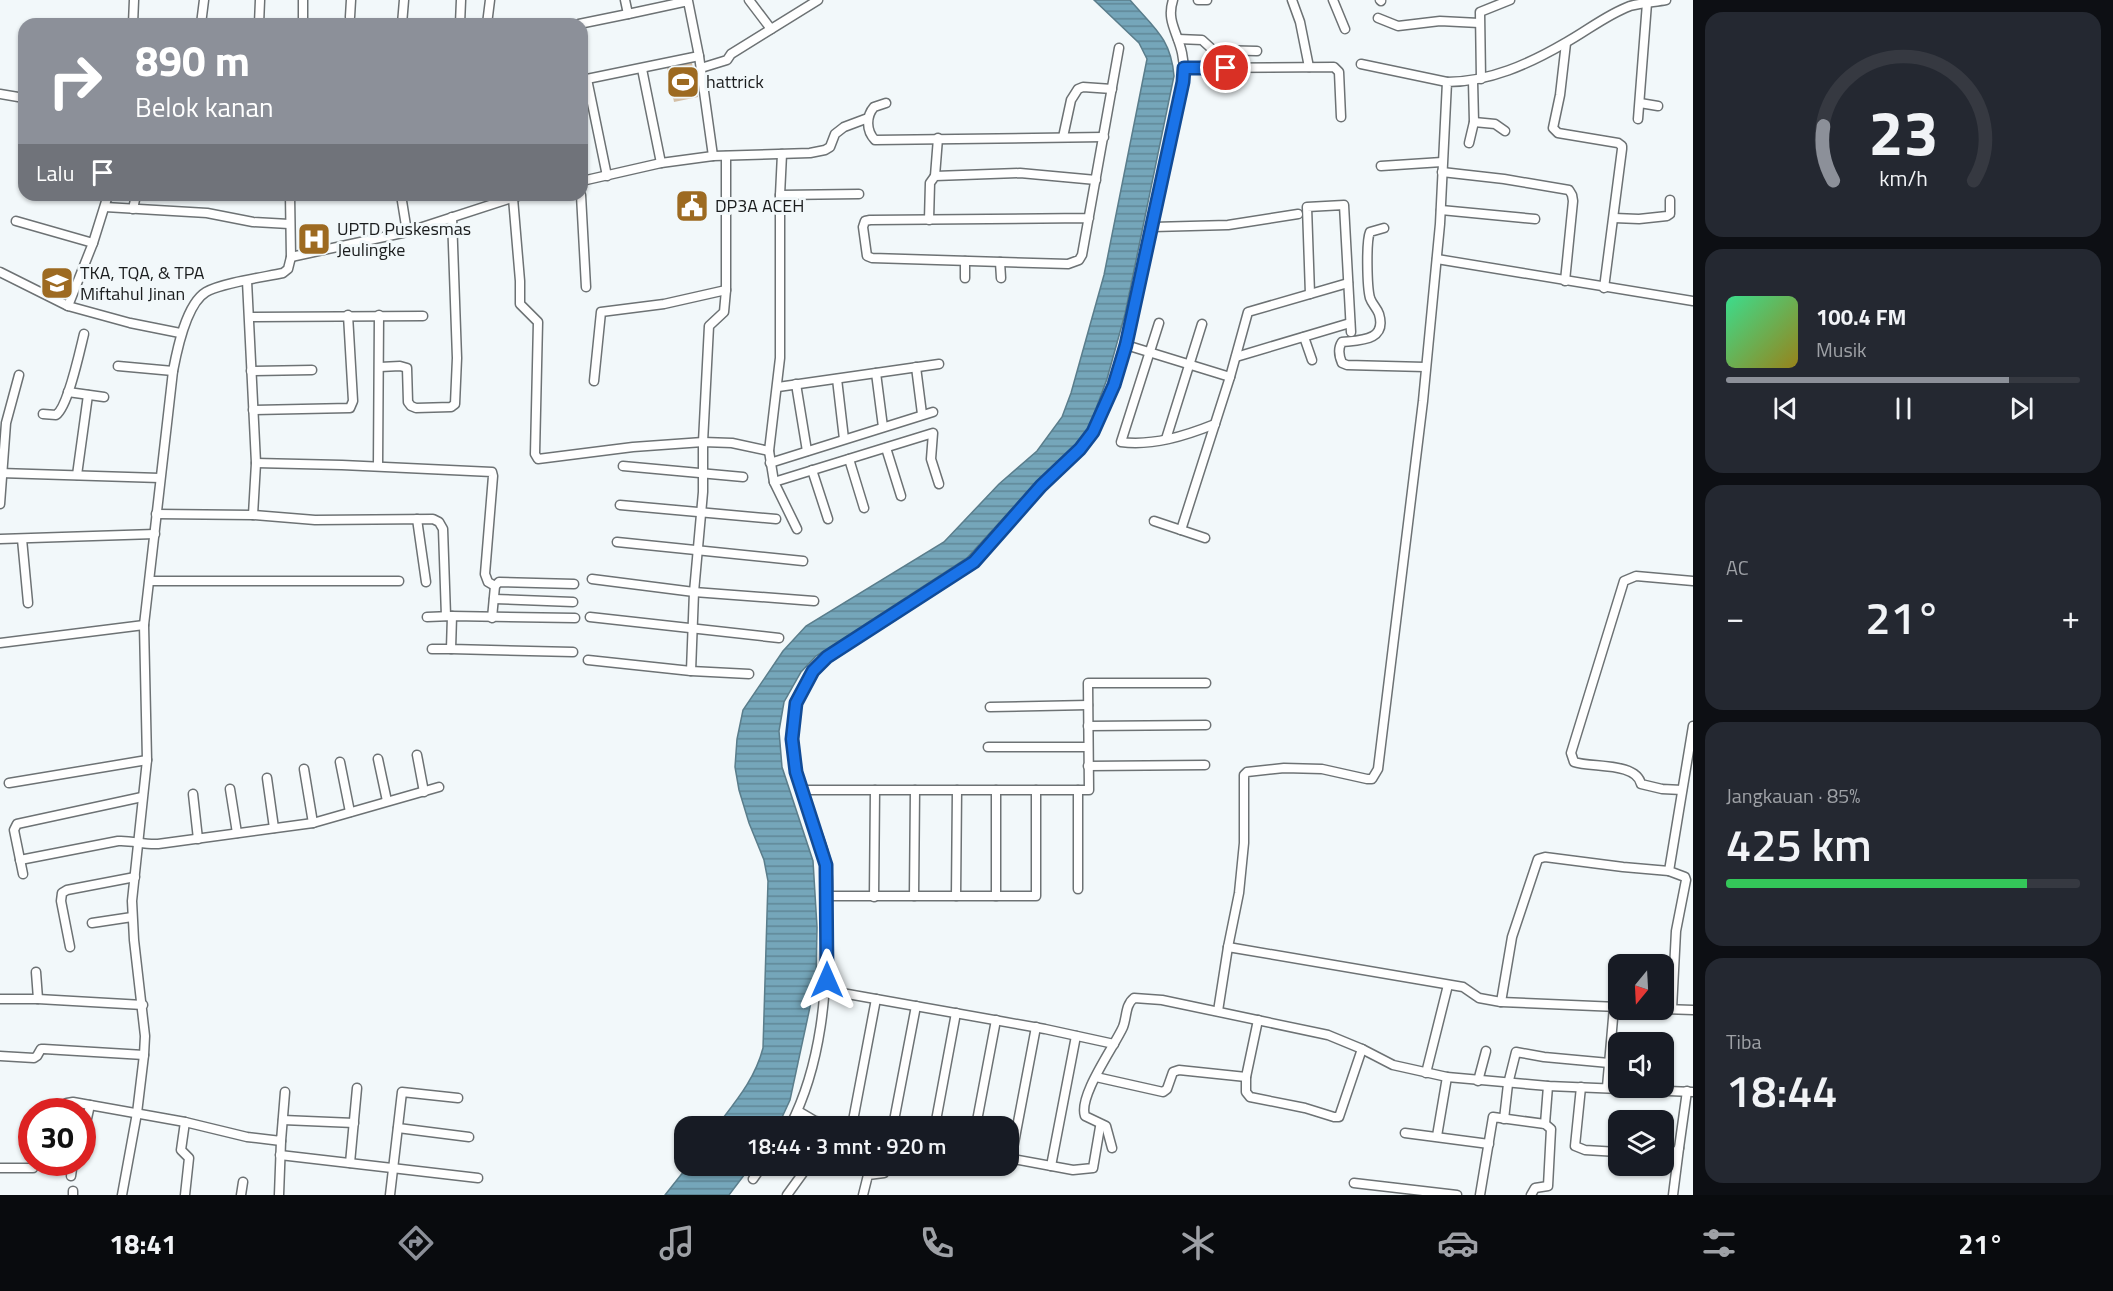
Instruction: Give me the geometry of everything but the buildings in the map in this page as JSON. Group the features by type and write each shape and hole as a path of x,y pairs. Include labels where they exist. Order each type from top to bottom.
{"street":[{"path":"133,18 134,0"},
{"path":"202,18 204,0"},
{"path":"259,18 260,0"},
{"path":"303,0 303,18"},
{"path":"350,17 351,0"},
{"path":"402,18 404,0"},
{"path":"460,18 461,0"},
{"path":"488,18 490,0"},
{"path":"625,0 628,14"},
{"path":"749,0 771,29"},
{"path":"701,68 727,60 731,54 818,0"},
{"path":"796,1116 812,1064 825,990 827,896 826,865 801,790 794,760 792,725 796,703 813,671 827,657 974,562 1041,486 1080,449 1093,432 1114,385 1126,345 1183,82 1184,68 1178,39 1170,18 1173,0"},
{"path":"1198,0 1207,0"},
{"path":"1292,0 1300,22 1309,67"},
{"path":"1333,0 1345,29"},
{"path":"1470,143 1474,122 1480,12 1510,0"},
{"path":"1361,64 1447,82 1477,80 1519,66 1566,43 1632,3 1666,0"},
{"path":"588,22 688,1 701,68 713,156"},
{"path":"1638,119 1647,3"},
{"path":"1378,18 1398,26 1440,21 1479,23"},
{"path":"1178,39 1202,40 1213,50 1257,51"},
{"path":"1566,43 1560,95 1553,128 1558,133 1608,141 1622,146 1604,288"},
{"path":"1089,218 865,220 863,227 867,256 877,259 1068,264 1079,260 1089,218 1119,48"},
{"path":"588,79 699,56"},
{"path":"1184,68 1334,68 1339,72 1341,117"},
{"path":"642,69 662,163"},
{"path":"1218,1011 1239,893 1244,843 1244,775 1247,772 1294,768 1322,770 1366,780 1372,779 1378,769 1437,259 1447,82"},
{"path":"1063,137 1071,100 1078,89 1083,87 1112,89"},
{"path":"588,93 607,176"},
{"path":"0,94 18,97"},
{"path":"1640,103 1658,106"},
{"path":"886,104 874,107 868,118 870,134 875,140 1104,137"},
{"path":"588,180 662,163 713,156 810,153 825,150 830,147 835,134 844,127 868,118"},
{"path":"1474,122 1490,123 1505,131"},
{"path":"929,220 930,183 935,176 938,138"},
{"path":"782,154 781,351 769,451 774,482 797,530"},
{"path":"691,671 709,326 724,312 726,290 726,156"},
{"path":"1381,166 1442,162"},
{"path":"1442,172 1569,190 1573,201 1565,281"},
{"path":"935,176 1020,173 1096,180"},
{"path":"780,195 859,194"},
{"path":"1614,218 1639,219 1666,216 1670,214 1670,200"},
{"path":"68,306 106,201"},
{"path":"133,209 135,201"},
{"path":"122,1195 137,1113 144,1055 143,1005 132,917 132,893 147,760 144,625 173,371 180,333 201,295 213,289 286,271 291,257 291,201"},
{"path":"402,201 407,232"},
{"path":"291,257 407,232 502,201"},
{"path":"517,201 520,304 538,322 535,454 537,457 540,459 633,447 703,442 732,443 769,451"},
{"path":"581,201 586,287"},
{"path":"1236,357 1304,337 1350,328 1344,205 1307,207 1310,294"},
{"path":"105,207 207,213 253,222 289,224"},
{"path":"1441,210 1535,219"},
{"path":"1153,227 1228,225 1298,214"},
{"path":"380,367 406,368 408,402 411,406 416,408 450,407 455,404 457,358 452,217"},
{"path":"16,221 93,243"},
{"path":"1384,228 1370,232 1368,245 1369,295 1380,316 1380,328 1378,333 1368,339 1342,342 1340,358 1342,363 1347,365 1425,367"},
{"path":"1437,259 1693,301"},
{"path":"965,261 965,278"},
{"path":"1000,262 1001,278"},
{"path":"0,272 68,306 130,323 180,333"},
{"path":"247,281 256,463 253,515"},
{"path":"1181,530 1230,377 1248,312 1347,283"},
{"path":"594,381 601,312 664,304 726,290"},
{"path":"253,410 350,408 353,401 348,315"},
{"path":"378,466 379,315"},
{"path":"250,317 423,316"},
{"path":"1159,323 1121,442 1133,444 1183,436 1215,424"},
{"path":"1166,439 1202,324"},
{"path":"43,414 59,414 68,392 84,334"},
{"path":"1304,337 1312,360"},
{"path":"1126,345 1230,377"},
{"path":"778,387 939,364"},
{"path":"118,366 173,371"},
{"path":"916,367 922,414"},
{"path":"251,371 312,370"},
{"path":"876,373 883,427"},
{"path":"0,504 3,423 19,375"},
{"path":"837,379 844,439"},
{"path":"796,384 807,451"},
{"path":"68,392 104,397"},
{"path":"77,475 88,395"},
{"path":"770,463 933,412"},
{"path":"774,482 933,433 931,459 939,484"},
{"path":"886,448 901,496"},
{"path":"849,459 864,508"},
{"path":"256,463 492,472 485,574 488,582 495,586"},
{"path":"623,466 743,477"},
{"path":"812,470 828,519"},
{"path":"1,473 160,478"},
{"path":"620,505 776,519"},
{"path":"156,514 253,515 315,520 433,519 439,522 443,529 451,649"},
{"path":"417,519 426,582"},
{"path":"1154,521 1205,538"},
{"path":"0,539 155,534"},
{"path":"22,539 28,603"},
{"path":"616,542 803,561"},
{"path":"1682,790 1662,789 1641,784 1640,779 1629,770 1583,765 1574,762 1571,753 1624,581 1636,576 1693,581"},
{"path":"592,579 694,592 813,601"},
{"path":"150,581 399,580"},
{"path":"492,618 495,586 499,582 574,584"},
{"path":"494,599 573,602"},
{"path":"427,617 575,618"},
{"path":"590,617 779,638"},
{"path":"0,643 144,625"},
{"path":"432,649 573,652"},
{"path":"588,660 691,671 749,674"},
{"path":"801,790 1089,790 1088,683 1206,683"},
{"path":"990,707 1088,705"},
{"path":"1088,726 1206,725"},
{"path":"1669,871 1693,726"},
{"path":"988,747 1088,747"},
{"path":"417,755 424,792"},
{"path":"378,759 387,801"},
{"path":"9,783 147,760"},
{"path":"340,762 350,812"},
{"path":"1088,766 1205,765"},
{"path":"304,769 313,823"},
{"path":"267,778 274,828"},
{"path":"20,860 118,841 152,845 313,823 439,787"},
{"path":"230,789 237,833"},
{"path":"874,897 875,789"},
{"path":"914,896 915,790"},
{"path":"956,896 957,790"},
{"path":"996,790 996,896"},
{"path":"827,896 1036,896 1036,790"},
{"path":"1078,790 1078,890"},
{"path":"193,794 198,839"},
{"path":"23,874 14,830 17,824 142,797"},
{"path":"1501,1002 1512,937 1538,859 1545,857 1669,871 1684,877 1686,880 1674,954"},
{"path":"70,947 61,901 62,893 67,890 135,877"},
{"path":"92,923 132,917"},
{"path":"1228,947 1463,987 1479,998 1501,1002 1608,1007"},
{"path":"36,972 38,999"},
{"path":"1426,1073 1448,985"},
{"path":"825,990 1036,1027 1114,1044"},
{"path":"1112,1148 1106,1126 1084,1113 1088,1094 1124,1024 1128,1004 1134,998 1162,1000 1328,1035 1393,1065 1447,1077 1508,1084 1690,1092 1673,1195"},
{"path":"0,999 143,1005"},
{"path":"854,1116 876,999"},
{"path":"895,1116 916,1006"},
{"path":"1674,1009 1693,1010"},
{"path":"937,1116 956,1013"},
{"path":"978,1116 996,1020"},
{"path":"1258,1020 1246,1077 1246,1092 1250,1097 1337,1117 1341,1113 1362,1049"},
{"path":"1018,1116 1036,1027"},
{"path":"1051,1166 1076,1036"},
{"path":"0,1056 34,1058 41,1049 144,1055"},
{"path":"1478,1081 1486,1051"},
{"path":"1504,1119 1508,1084 1517,1051 1544,1057 1608,1063 1607,1087"},
{"path":"1096,1077 1163,1092 1167,1089 1173,1072 1179,1070 1246,1077"},
{"path":"1437,1136 1447,1077"},
{"path":"1545,1124 1548,1086"},
{"path":"1581,1086 1575,1146 1585,1150 1608,1151"},
{"path":"350,1163 357,1088"},
{"path":"279,1195 285,1092"},
{"path":"390,1195 402,1092 458,1098"},
{"path":"96,1105 185,1122 247,1137 281,1141"},
{"path":"798,1112 806,1116"},
{"path":"1480,1195 1493,1117 1545,1124 1552,1131 1548,1186 1535,1188 1531,1195"},
{"path":"283,1120 354,1123"},
{"path":"185,1122 182,1150 189,1158 185,1195"},
{"path":"1019,1160 1073,1170 1093,1168 1100,1127"},
{"path":"398,1128 469,1137"},
{"path":"1405,1133 1489,1144"},
{"path":"1674,1154 1679,1148"},
{"path":"280,1155 478,1178"},
{"path":"0,1168 18,1168"},
{"path":"787,1195 801,1176"},
{"path":"863,1195 868,1176"},
{"path":"241,1195 243,1182"},
{"path":"1354,1183 1457,1195"}],"shaded area":[{"name":"hattrick","path":"692,63 698,97 674,102 667,67"}],"water":[{"path":"1094,0 1130,0 1165,42 1174,76 1125,314 1107,379 1089,427 1078,443 1019,501 967,558 816,656 801,672 784,702 779,731 782,767 813,861 817,927 816,979 790,1100 783,1116 725,1116 750,1080 763,1048 768,881 764,860 739,790 735,767 737,739 743,710 783,651 806,626 944,542 999,484 1037,451 1062,417 1071,393 1104,275 1147,59 1139,43"},
{"path":"680,1176 743,1176 729,1195 665,1195"}],"place":[{"name":"hattrick","path":"683,82"},
{"name":"DP3A ACEH","path":"692,206"},
{"name":"UPTD Puskesmas Jeulingke","path":"314,239"},
{"name":"TKA, TQA, & TPA Miftahul Jinan","path":"57,283"}],"route":[{"path":"827,980 828,878 815,828 796,772 792,739 796,703 813,671 827,657 974,562 1041,486 1080,449 1093,432 1114,385 1126,345 1147,256 1184,68 1226,68"}]}
